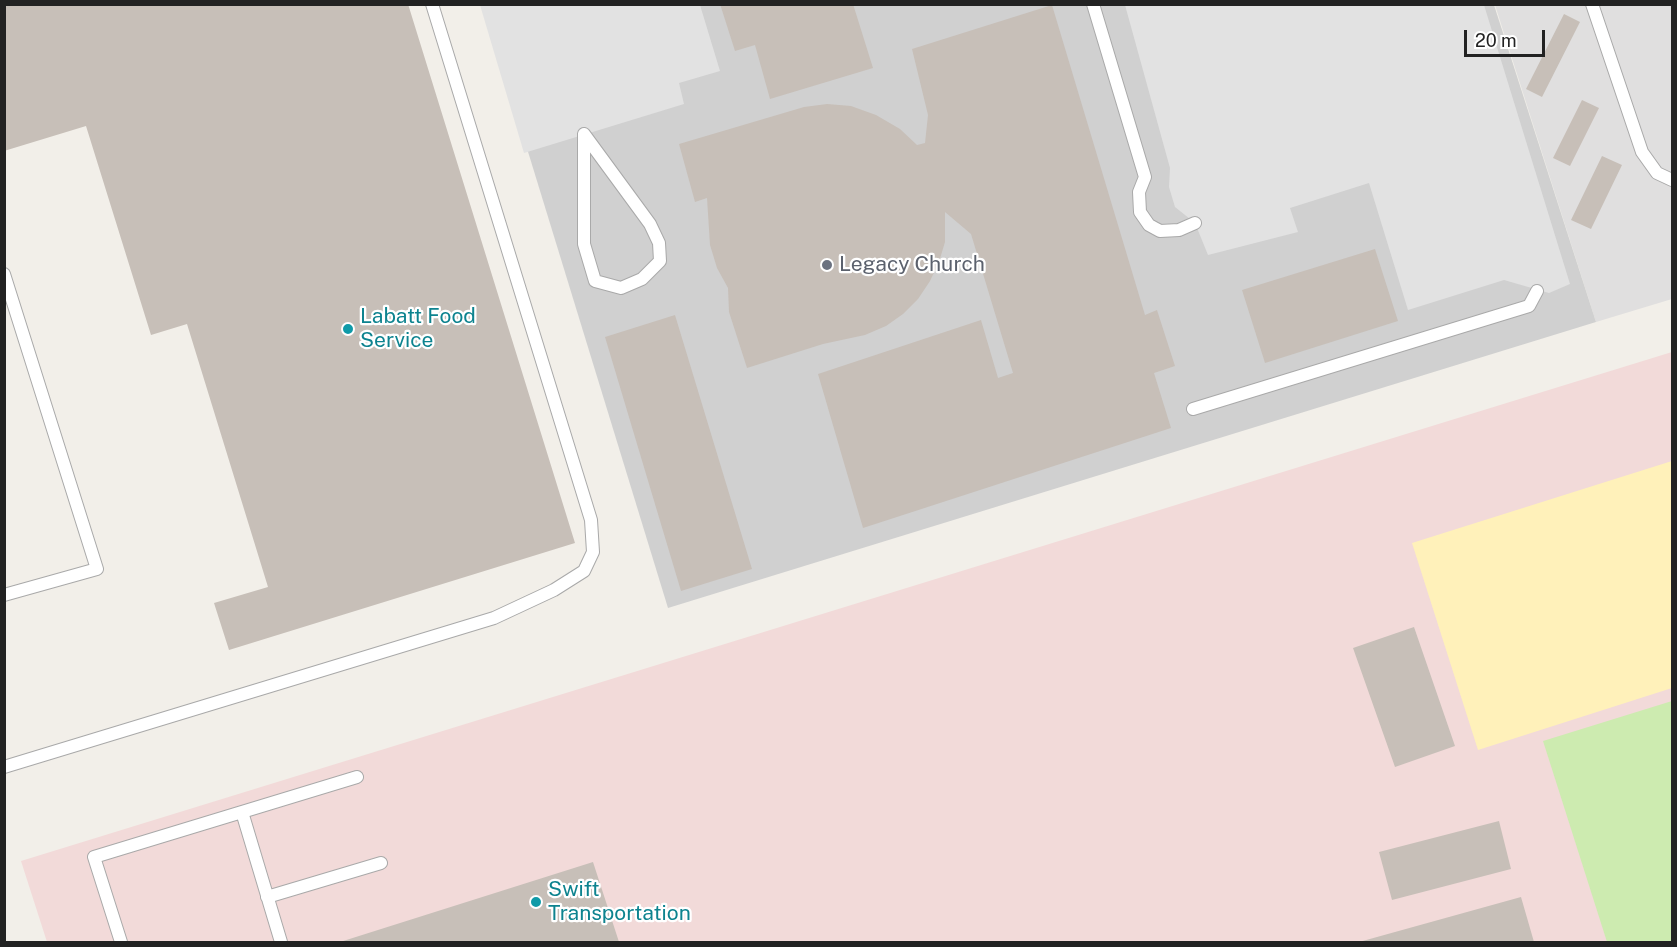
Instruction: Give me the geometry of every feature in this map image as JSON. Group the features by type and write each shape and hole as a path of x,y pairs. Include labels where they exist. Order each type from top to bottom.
{"lane":[{"path":"4,767 494,618 554,590 584,571 592,552 591,520 432,4"},
{"path":"1093,4 1145,177 1139,192 1140,212 1149,225 1160,231 1179,230 1195,223"},
{"path":"1592,4 1642,152 1657,173 1672,180"},
{"path":"584,135 651,224 659,243 660,261 642,279 621,288 595,281 584,244 584,135"},
{"path":"4,274 97,569 4,595"},
{"path":"1193,409 1529,306 1537,291"},
{"path":"121,942 94,857 357,777"},
{"path":"242,812 281,942"},
{"path":"267,897 381,863"}],"shaded area":[{"path":"480,5 700,5 720,71 679,83 684,104 524,153"},
{"name":"Legacy Church","path":"483,5 1494,5 1596,322 668,608"},
{"path":"1125,5 1484,5 1570,284 1549,293 1504,280 1408,310 1369,183 1290,208 1298,232 1208,255 1195,223 1175,207 1169,187 1170,168"},
{"path":"1495,5 1672,5 1672,299 1596,322"},
{"path":"1672,352 1672,942 47,942 21,861"}],"green space":[{"path":"1672,701 1672,942 1607,942 1543,741"}],"sand":[{"path":"1672,461 1672,688 1478,750 1412,543"}],"building":[{"name":"Labatt Food Service","path":"4,4 408,4 575,543 229,650 214,603 268,587 187,324 151,335 86,126 4,151"},
{"path":"720,4 853,4 873,68 770,99 755,45 735,51"},
{"name":"Legacy Church","path":"1052,5 1145,315 1157,310 1175,366 1154,373 1171,428 863,528 818,374 981,320 998,378 1013,373 971,234 945,212 945,242 930,281 918,299 886,326 865,335 823,344 747,368 729,312 728,288 717,268 710,245 707,198 695,202 679,144 804,107 827,104 851,106 876,115 900,129 917,145 925,143 928,115 912,49"},
{"path":"1564,14 1580,22 1542,97 1526,89"},
{"path":"1582,100 1599,108 1570,166 1553,158"},
{"path":"1602,156 1622,165 1591,229 1571,220"},
{"path":"1375,249 1398,321 1265,363 1242,290"},
{"path":"675,315 752,569 681,591 605,337"},
{"path":"1414,627 1455,746 1395,767 1353,648"},
{"path":"1499,821 1511,869 1392,900 1379,852"},
{"name":"Swift Transportation","path":"593,862 619,942 340,942"},
{"path":"1521,897 1534,942 1359,942"}],"place":[{"name":"Legacy Church","path":"827,265"},
{"name":"Labatt Food Service","path":"348,329"},
{"name":"Swift Transportation","path":"536,902"}]}
